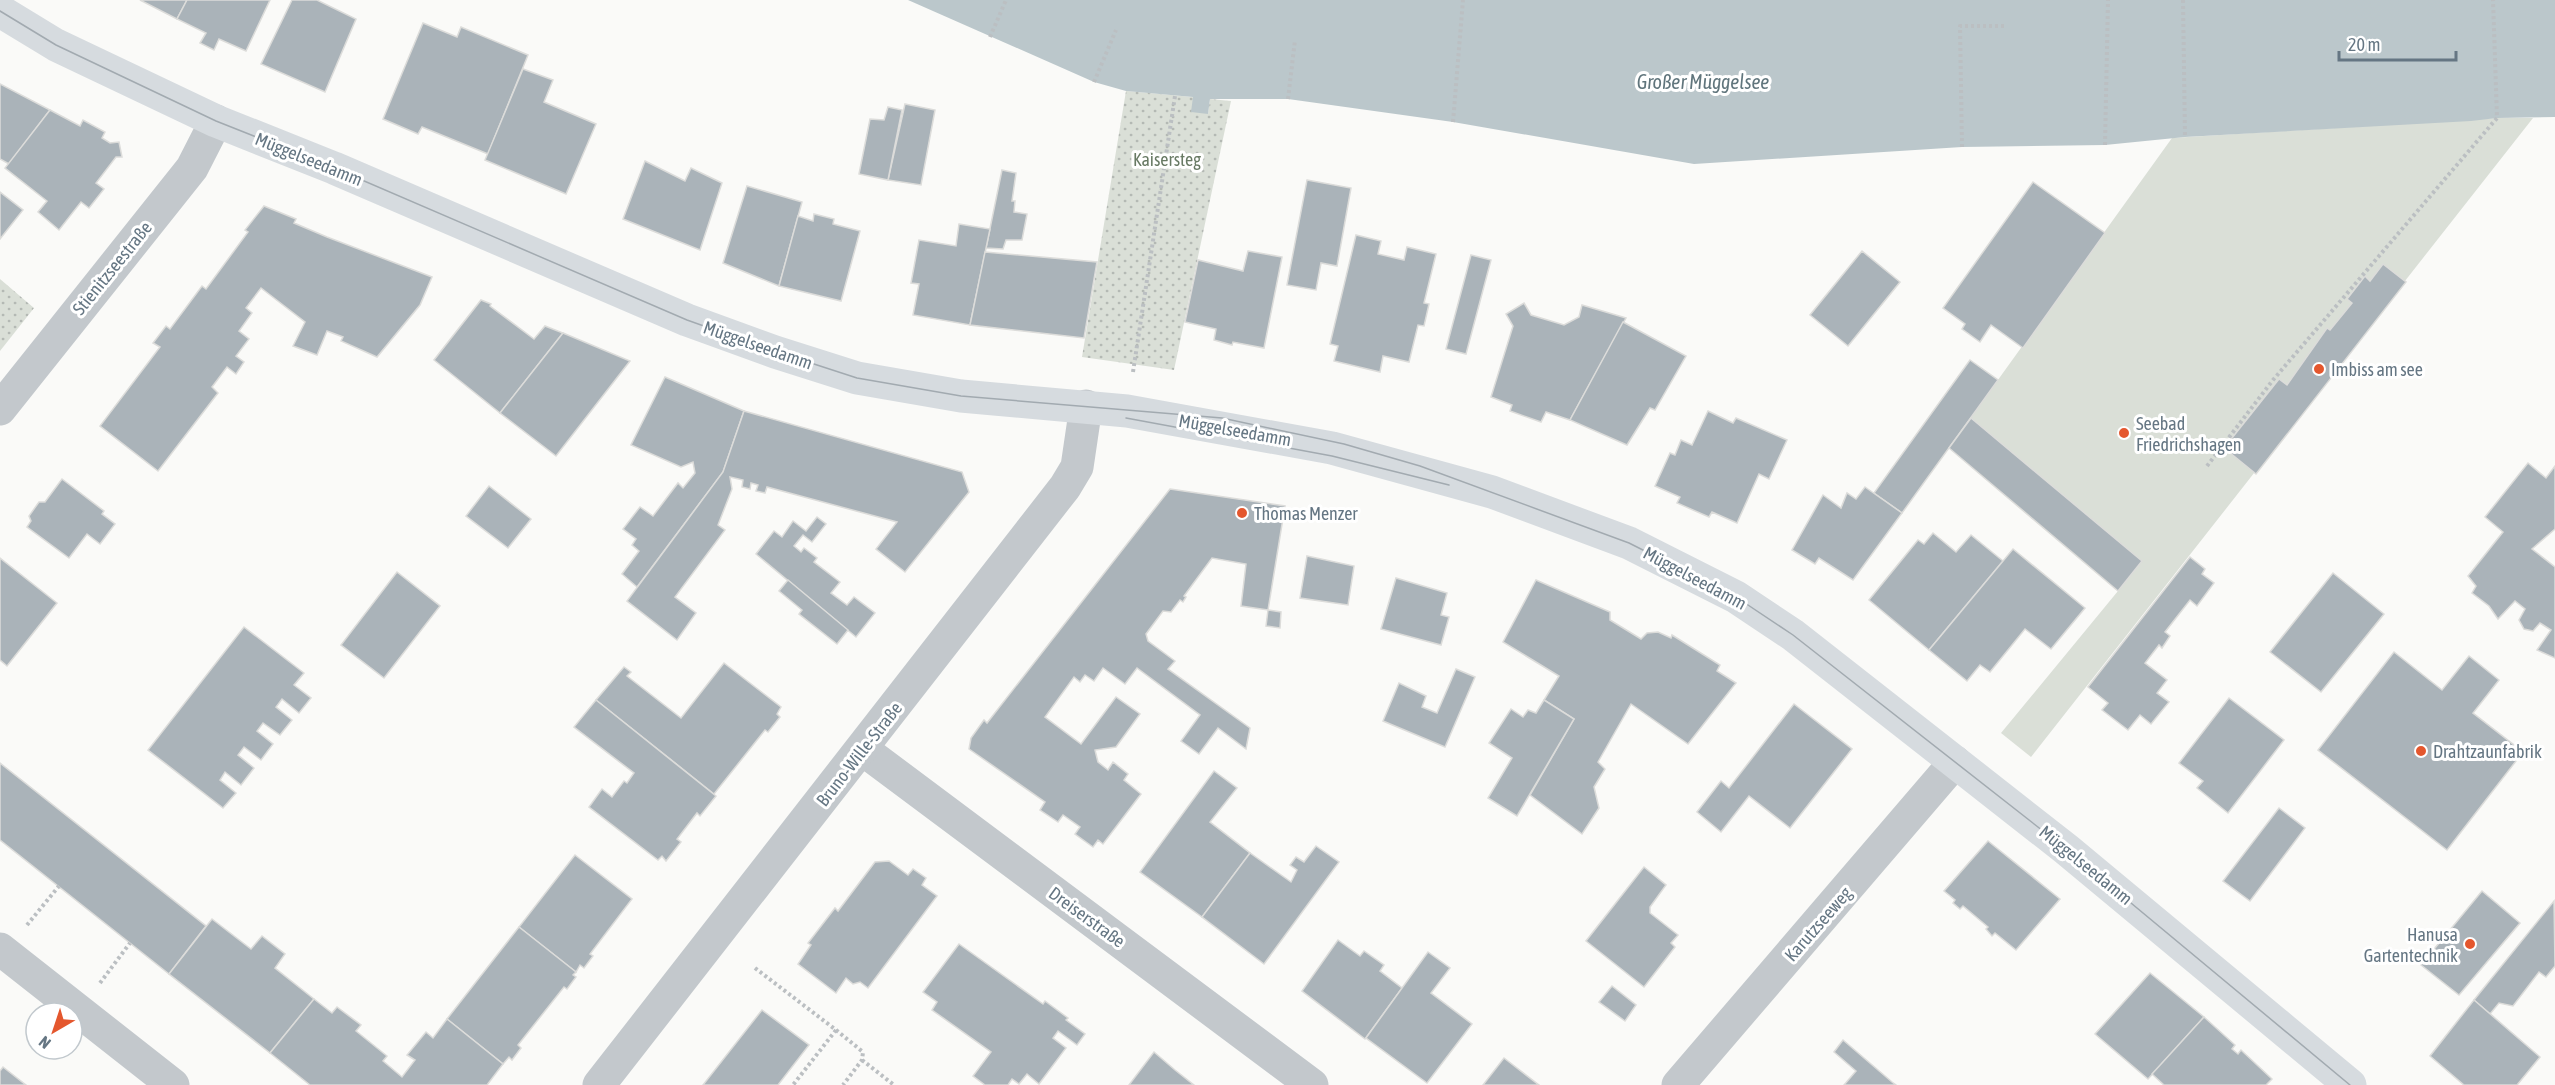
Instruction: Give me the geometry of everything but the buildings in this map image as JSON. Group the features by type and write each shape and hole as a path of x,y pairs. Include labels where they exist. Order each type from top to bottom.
{"main road":[{"name":"Müggelseedamm","path":"0,11 56,45 216,122 347,174 679,316 775,352 857,378 961,396 1086,406 1211,425 1332,448 1492,492 1629,543 1736,597 1793,634 2066,849 2350,1085"}],"street":[{"name":"Stienitzseestraße","path":"0,409 198,160 216,122"},
{"name":"Bruno-Wille-Straße","path":"599,1085 1065,487 1077,467 1086,406"},
{"name":"Dreiserstraße","path":"862,749 1312,1085"},
{"name":"Karutzseeweg","path":"1678,1085 1955,762"},
{"path":"8,951 173,1085"}],"path":[{"path":"990,37 1006,0"},
{"path":"1453,122 1463,0"},
{"path":"2105,145 2108,0"},
{"path":"2183,0 2185,137"},
{"path":"2207,466 2273,380 2497,118 2493,0"},
{"path":"1962,147 1960,26 2006,26"},
{"path":"1094,82 1116,30"},
{"path":"1288,99 1295,40"},
{"path":"1133,372 1175,96"},
{"path":"8,951 59,886"},
{"path":"96,988 130,943"},
{"path":"754,968 863,1052 862,1060 843,1085"},
{"path":"793,1085 836,1030"},
{"path":"862,1060 894,1085"}],"green space":[{"name":"Kaisersteg","path":"1126,91 1193,97 1208,114 1210,99 1231,101 1174,370 1082,357"},
{"name":"Seebad Friedrichshagen","path":"2497,118 2533,118 2031,757 2001,733 2118,591 1949,448 2172,138"},
{"path":"0,279 34,308 0,351"}],"water":[{"name":"Großer Müggelsee","path":"908,0 2555,0 2555,117 2497,118 2185,137 2105,145 1962,147 1694,164 1453,122 1288,99 1210,99 1208,114 1191,112 1193,97 1126,91 1094,82"}],"tram line":[{"path":"0,11 56,45 216,121 334,168 687,320 774,351 857,378 961,396 1222,418 1344,444 1420,466 1629,543 1736,597 1793,635 2066,849 2350,1085"},
{"path":"1126,418 1332,456 1449,485"}],"place":[{"name":"Imbiss am see","path":"2319,369"},
{"name":"Seebad Friedrichshagen","path":"2124,433"},
{"name":"Thomas Menzer","path":"1242,513"},
{"name":"Drahtzaunfabrik","path":"2421,751"},
{"name":"Hanusa Gartentechnik","path":"2470,944"}]}
